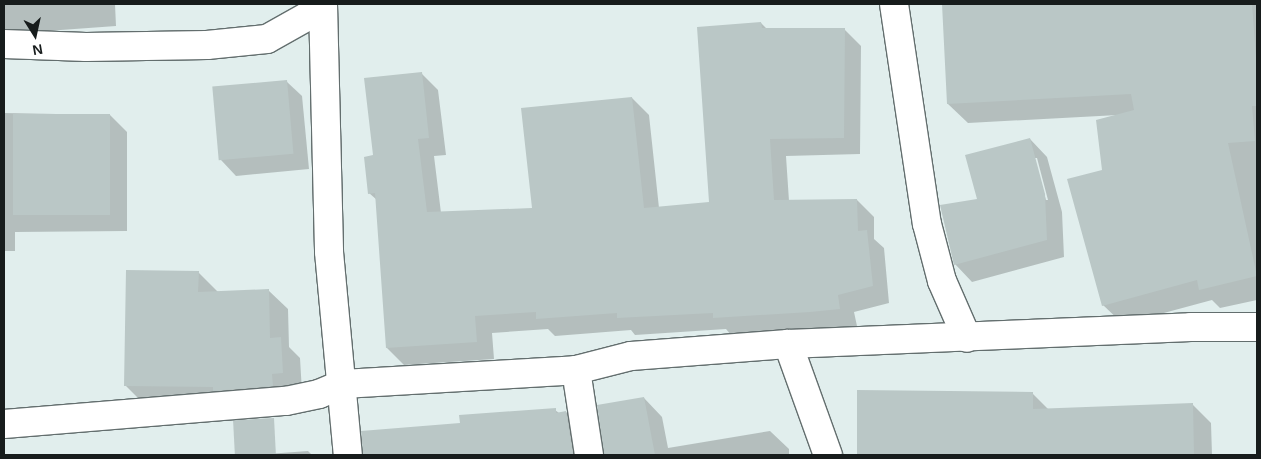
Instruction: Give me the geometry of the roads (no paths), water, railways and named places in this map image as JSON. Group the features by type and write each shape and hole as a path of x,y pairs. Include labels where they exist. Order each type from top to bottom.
{"street":[{"path":"4,44 86,47 207,46 267,39 308,16 319,4"},
{"path":"323,4 329,252 343,384 348,455"},
{"path":"894,4 926,216 942,281 967,338"},
{"path":"4,424 286,401 319,394 343,384 576,370 631,356 788,344 967,338 1191,327 1257,327"},
{"path":"788,344 828,455"},
{"path":"576,370 589,455"}]}
